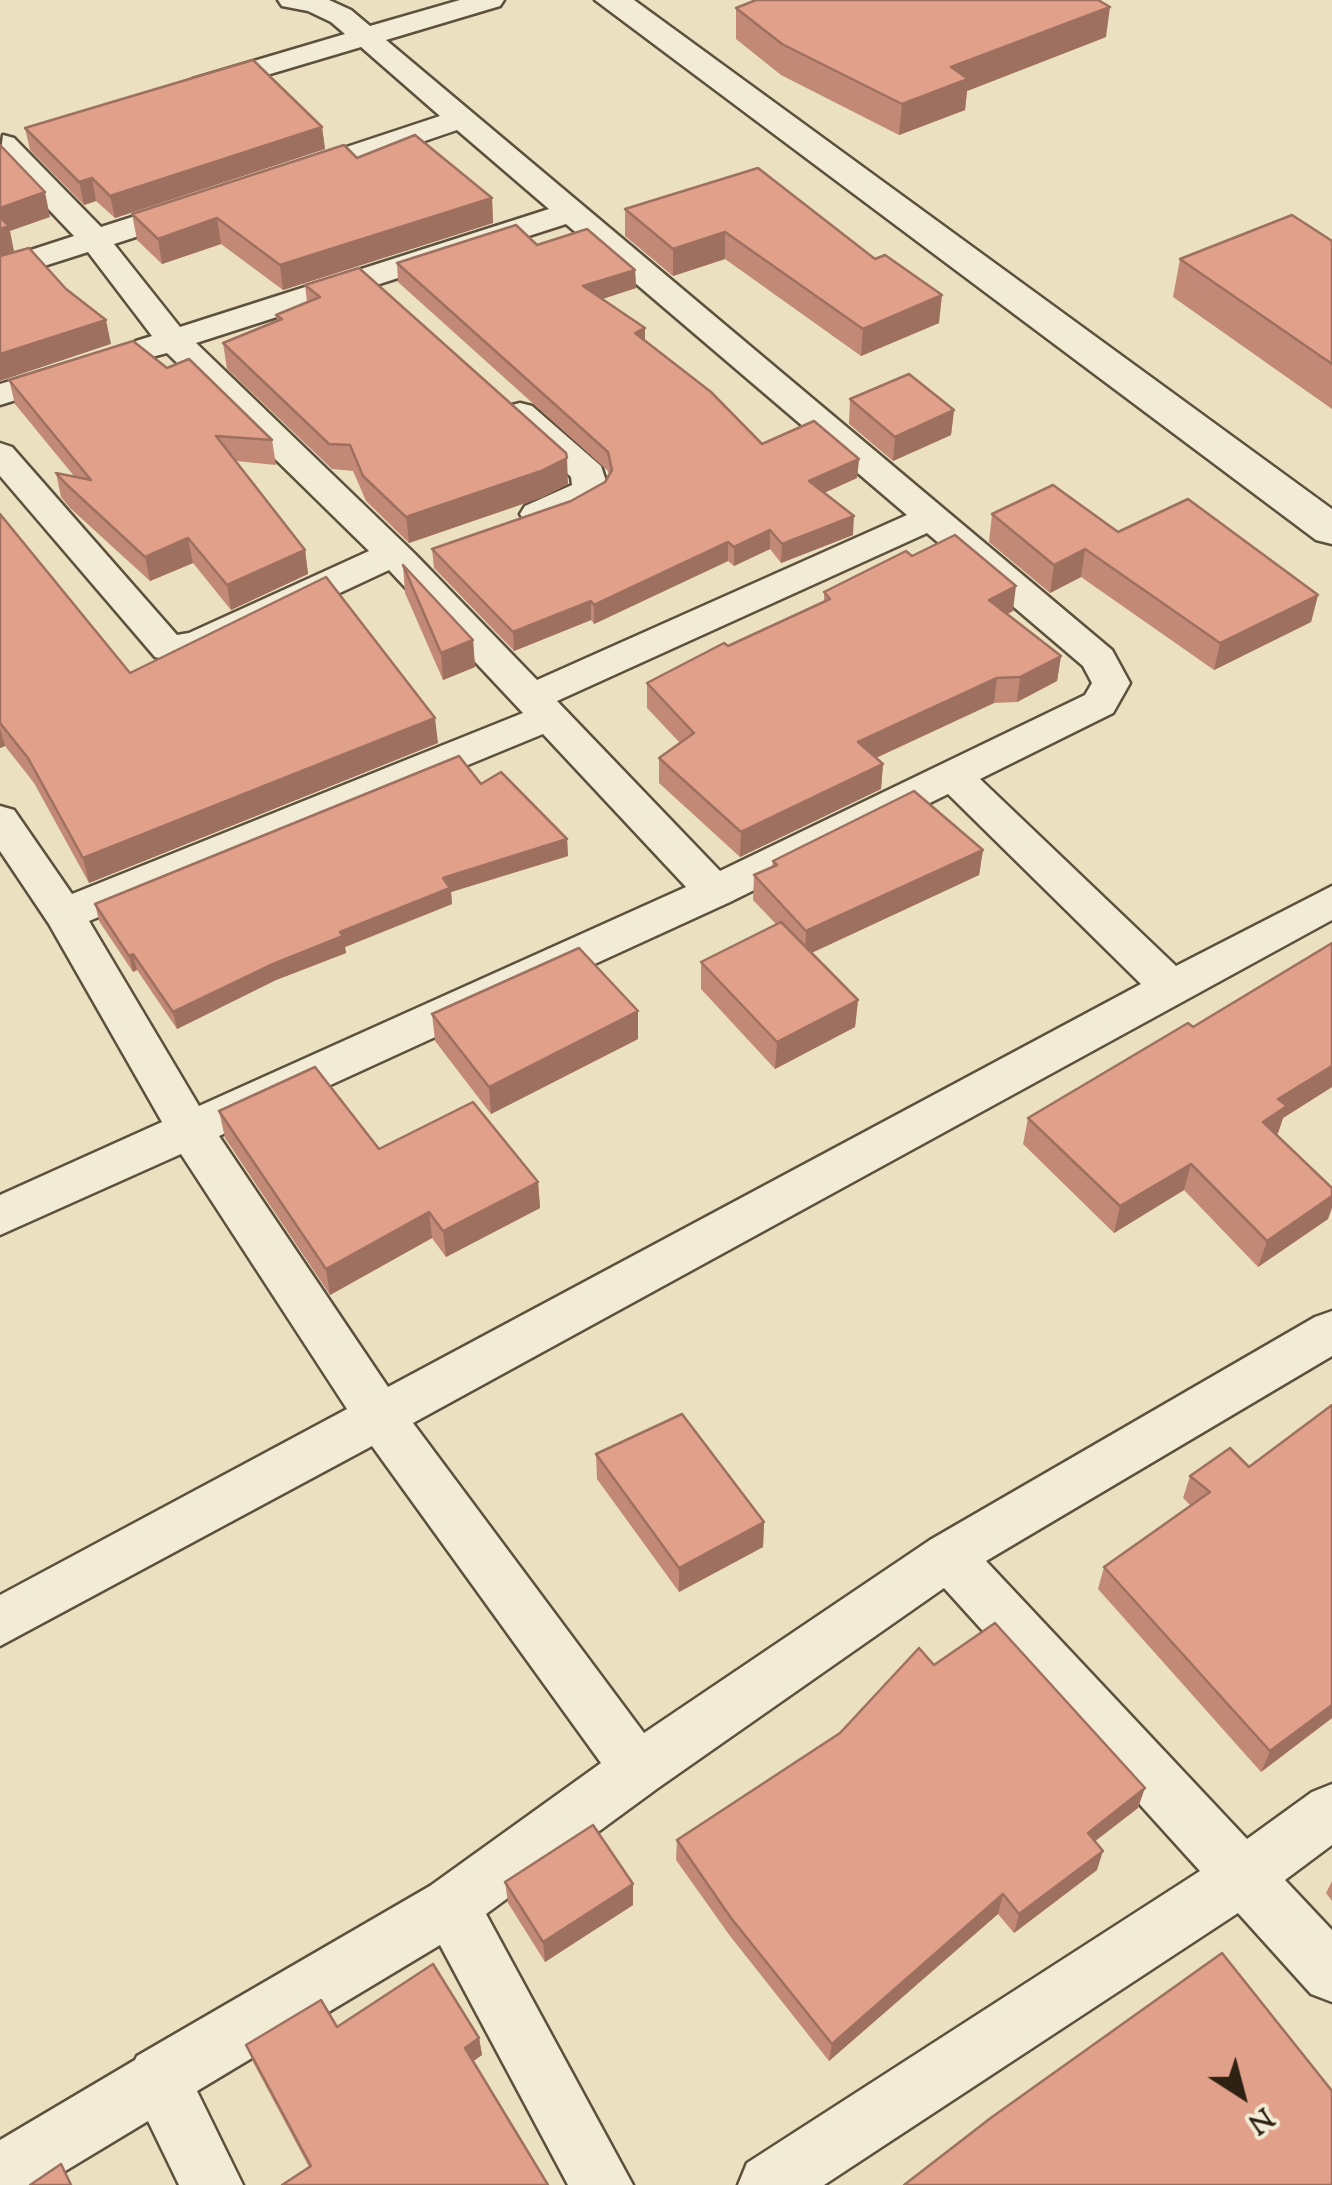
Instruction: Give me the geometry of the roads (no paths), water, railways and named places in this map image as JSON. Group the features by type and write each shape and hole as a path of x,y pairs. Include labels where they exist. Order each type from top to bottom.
{"street":[{"path":"0,1216 714,890 952,776 1099,704 1112,683 1098,659 574,211 328,8 292,0"},
{"path":"174,94 490,0"},
{"path":"612,0 1332,530"},
{"path":"261,186 462,118"},
{"path":"41,133 2,145 96,241 173,340 397,558 714,890"},
{"path":"0,270 224,198"},
{"path":"0,394 574,211"},
{"path":"370,278 400,304"},
{"path":"501,396 588,474 591,490 557,508 505,526"},
{"path":"0,454 168,648 196,646 397,558 436,550"},
{"path":"64,914 540,708 931,518"},
{"path":"952,776 1172,988"},
{"path":"0,820 12,862 64,914 188,1127 380,1416 638,1769"},
{"path":"0,1622 1332,901"},
{"path":"0,2176 158,2077 450,1906 638,1769 948,1556 1332,1330"},
{"path":"948,1556 1245,1874 1332,1974"},
{"path":"769,2185 1245,1874 1332,1811"},
{"path":"450,1906 602,2185"},
{"path":"158,2077 212,2185"}]}
